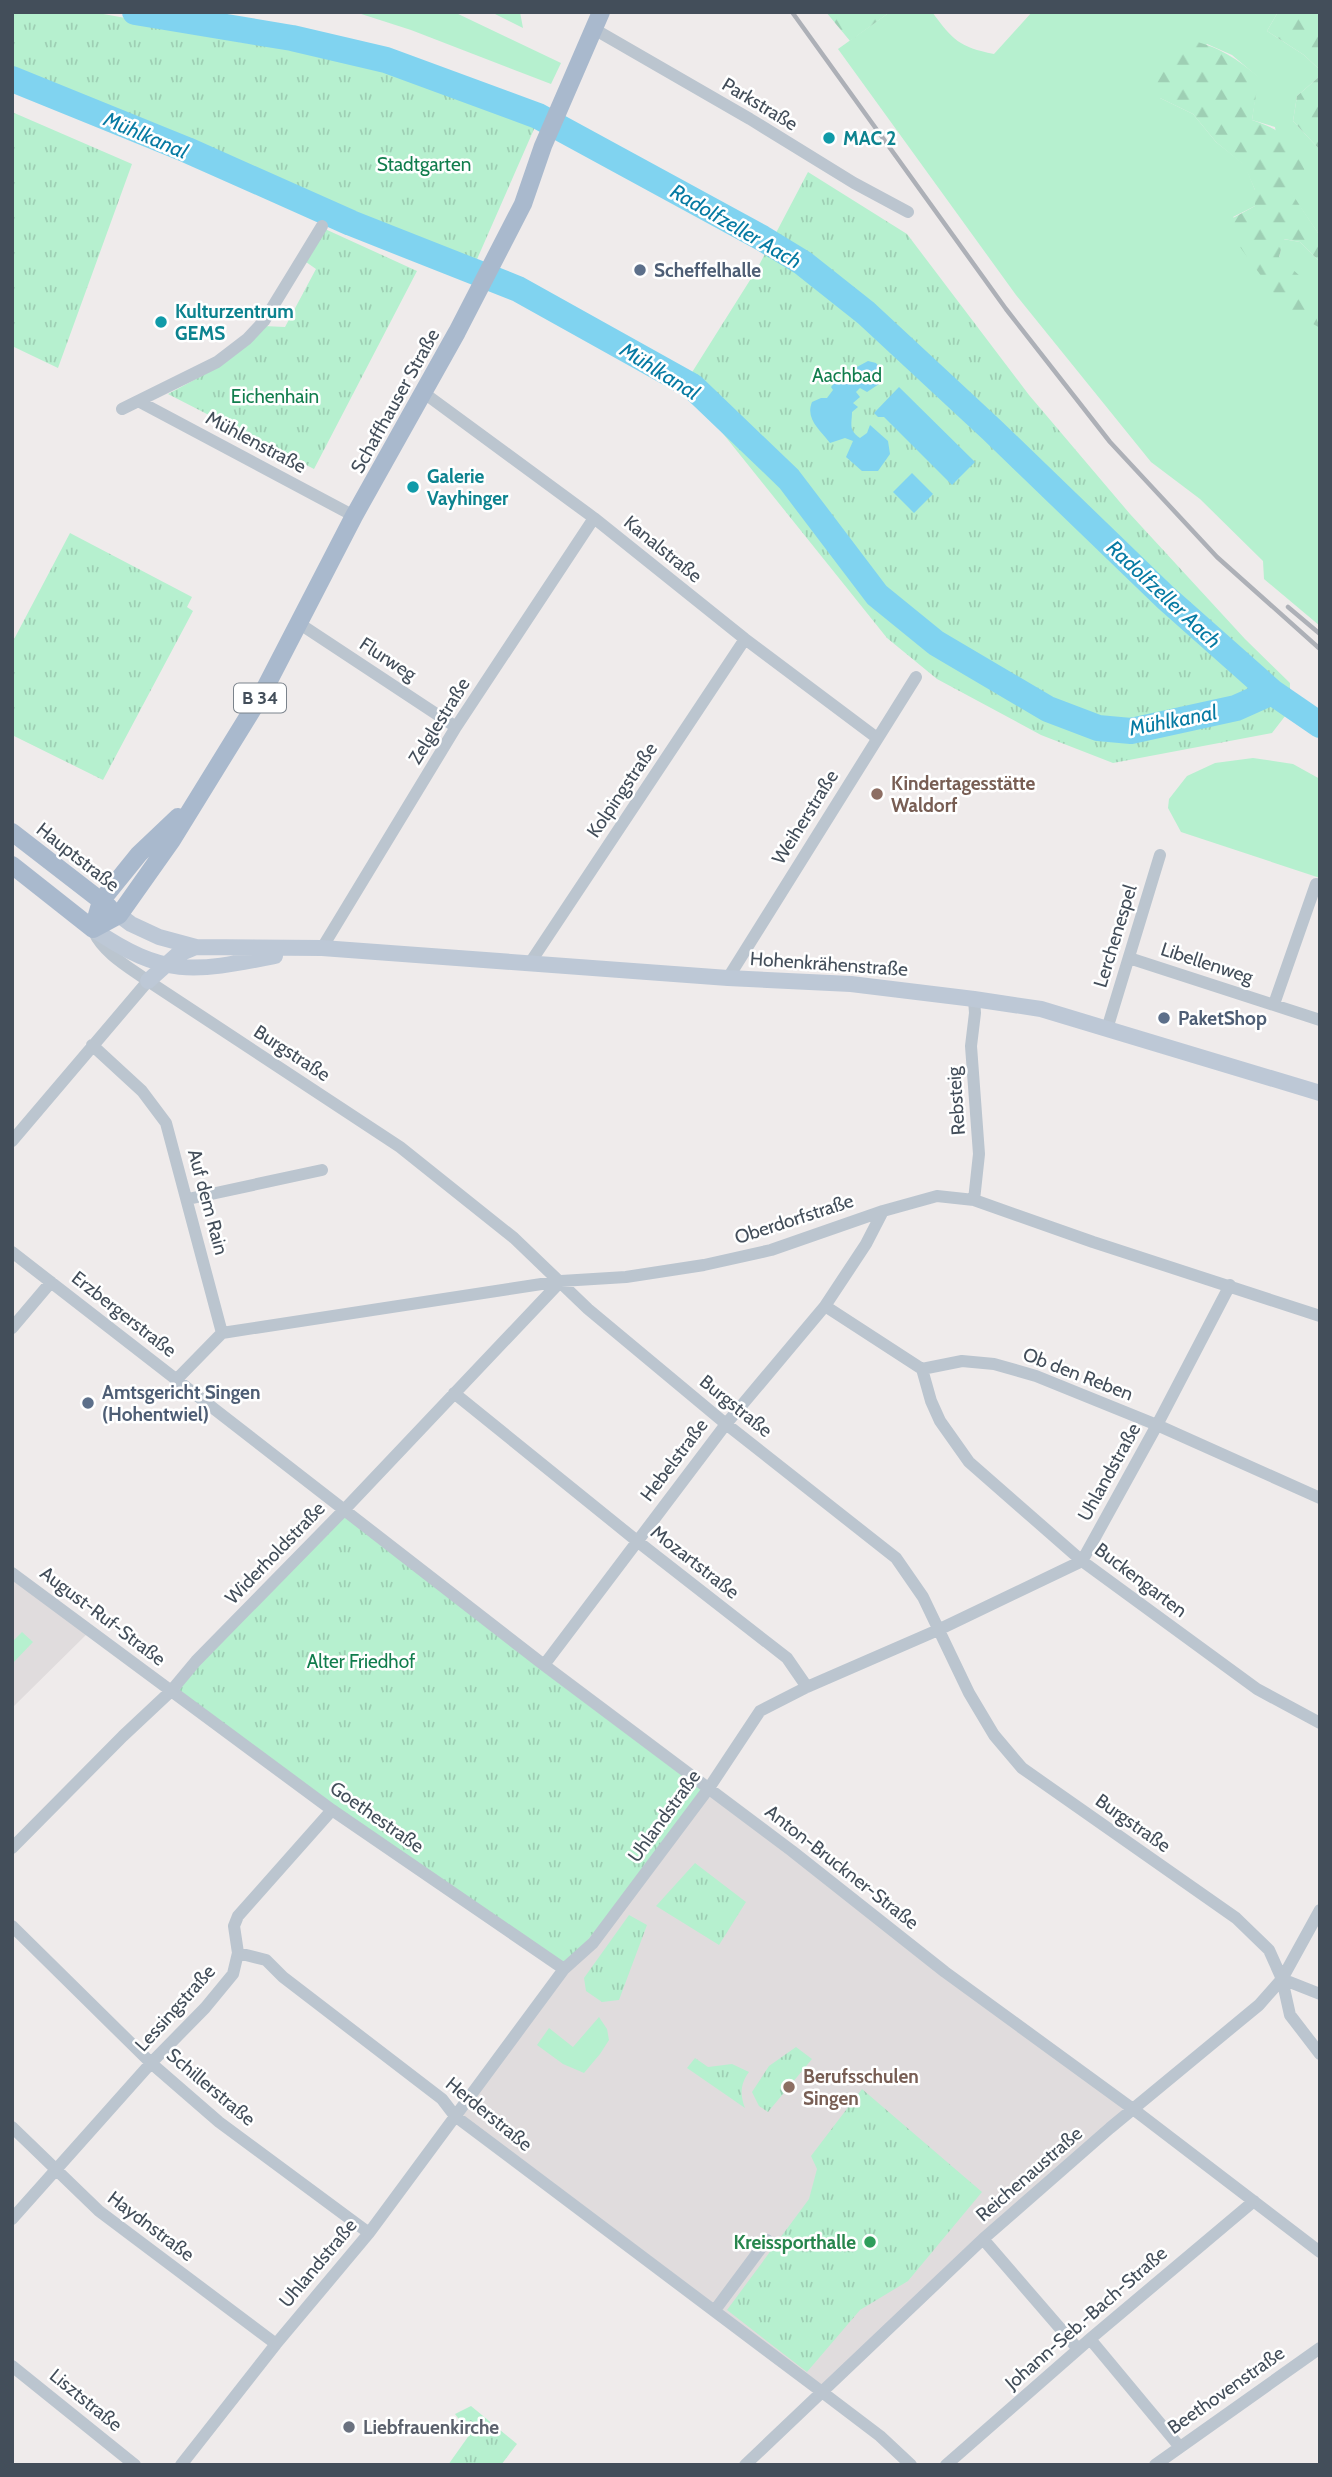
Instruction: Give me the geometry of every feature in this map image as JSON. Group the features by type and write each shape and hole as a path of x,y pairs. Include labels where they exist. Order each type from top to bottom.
{"main road":[{"name":"Schaffhauser Straße","path":"93,929 119,915 172,840 262,694 354,516 424,393 523,204 543,146 601,12"},
{"name":"Schaffhauser Straße","path":"93,929 102,901 139,854 198,796"},
{"name":"Hauptstraße","path":"12,832 119,915"},
{"path":"12,865 93,929"},
{"name":"Hohenkrähenstraße","path":"119,915 131,924 159,937 196,947 322,948 728,978 851,984 974,999 1041,1009 1320,1093"},
{"name":"Hohenkrähenstraße","path":"93,929 130,953 163,965 201,969 322,948"},
{"path":"148,981 177,955 196,947"}],"street":[{"name":"Parkstraße","path":"594,29 854,183 908,212"},
{"path":"122,409 217,362 247,339 264,321 322,226"},
{"name":"Kanalstraße","path":"424,393 594,518 745,639 877,738"},
{"name":"Mühlenstraße","path":"140,402 354,516"},
{"name":"Zelglestraße","path":"322,948 456,727 594,518"},
{"name":"Flurweg","path":"300,624 456,727"},
{"name":"Kolpingstraße","path":"530,963 745,639"},
{"name":"Weiherstraße","path":"728,978 916,677"},
{"name":"Lerchenespel","path":"1107,1029 1160,855"},
{"name":"Libellenweg","path":"1274,1004 1316,884"},
{"name":"Burgstraße","path":"93,929 97,939 111,953 148,981 400,1147 514,1238 588,1310 726,1424 896,1558 923,1597 968,1693 994,1735 1023,1768 1236,1918 1269,1950 1282,1979"},
{"name":"Libellenweg","path":"1129,958 1320,1020"},
{"path":"12,1141 148,981"},
{"name":"Rebsteig","path":"974,999 971,1046 979,1154 974,1200"},
{"name":"Auf dem Rain","path":"92,1045 142,1091 162,1116 188,1199 222,1333"},
{"path":"188,1199 322,1170"},
{"name":"Oberdorfstraße","path":"222,1333 561,1281 626,1277 744,1256 771,1250 883,1210 937,1196 974,1200 1320,1316"},
{"name":"Hebelstraße","path":"544,1665 726,1424 825,1306 866,1244 883,1210"},
{"name":"Erzbergerstraße","path":"12,1252 344,1510"},
{"name":"Widerholdstraße","path":"12,1848 122,1735 171,1690 561,1281"},
{"path":"12,1328 51,1282"},
{"name":"Uhlandstraße","path":"181,2465 276,2344 369,2233 564,1969 593,1943 709,1788 760,1711 1082,1561 1230,1285"},
{"path":"825,1306 922,1370"},
{"path":"177,1379 222,1333"},
{"name":"Ob den Reben","path":"922,1370 962,1361 994,1364 1036,1376 1157,1425 1320,1499"},
{"name":"Buckengarten","path":"922,1370 940,1421 969,1462 1082,1561 1257,1689 1320,1723"},
{"name":"Mozartstraße","path":"454,1393 637,1541 788,1658 807,1687"},
{"name":"Anton-Bruckner-Straße","path":"344,1510 945,1972 1133,2109 1320,2252"},
{"name":"August-Ruf-Straße","path":"12,1573 171,1690"},
{"name":"Goethestraße","path":"171,1690 332,1810 564,1969"},
{"name":"Lessingstraße","path":"12,2220 233,1974 238,1953 234,1926 238,1916 332,1810"},
{"name":"Reichenaustraße","path":"745,2465 983,2239 1133,2109 1259,2005 1282,1979 1320,1910"},
{"name":"Schillerstraße","path":"12,1926 151,2063 219,2122 369,2233"},
{"name":"Herderstraße","path":"238,1953 266,1960 283,1977 442,2099 455,2116 880,2436 911,2465"},
{"path":"1282,1979 1320,1994"},
{"path":"1282,1979 1290,2015 1320,2053"},
{"name":"Haydnstraße","path":"12,2127 99,2211 276,2344"},
{"name":"Johann-Seb.-Bach-Straße","path":"946,2465 1078,2348 1254,2201"},
{"path":"983,2239 1078,2348"},
{"path":"715,2310 767,2240"},
{"path":"1090,2339 1179,2446"},
{"name":"Beethovenstraße","path":"1155,2465 1320,2348"},
{"name":"Lisztstraße","path":"12,2366 135,2465"}],"shaded area":[{"path":"12,1573 91,1630 12,1708"},
{"name":"Berufsschulen Singen","path":"709,1788 1133,2109 822,2392 455,2116"}],"green space":[{"name":"Stadtgarten","path":"12,12 92,12 182,28 239,42 386,64 538,120 471,273 187,148 12,77"},
{"path":"355,12 454,12 561,63 551,84 411,30"},
{"path":"491,12 520,12 523,28"},
{"path":"826,12 890,12 850,41"},
{"path":"890,12 932,12 958,41 994,54 1032,12 1278,12 1267,31 1304,55 1320,70 1320,76 1297,96 1293,121 1320,150 1320,236 1284,183 1275,127 1252,120 1258,77 1232,55 1207,44 1160,98 1193,114 1216,142 1245,165 1255,190 1255,206 1233,217 1279,258 1283,239 1300,242 1320,262 1320,626 1264,579 1263,561 1200,499 1151,462 1016,295 838,49"},
{"path":"1278,12 1320,12 1320,70 1304,55 1267,31"},
{"path":"1181,38 1223,52 1259,77 1252,120 1282,134 1299,155 1307,177 1285,183 1320,236 1320,262 1300,242 1284,239 1279,257 1301,277 1320,328 1284,307 1229,232 1233,218 1255,206 1255,190 1244,165 1216,142 1193,114 1160,98 1150,76 1172,61"},
{"path":"1320,76 1320,150 1293,121 1297,96"},
{"path":"12,112 132,164 58,368 12,346"},
{"name":"Aachbad","path":"808,172 907,234 1029,395 1130,514 1245,639 1290,683 1289,711 1272,733 1113,763 1041,735 937,679 887,638 684,385 757,269"},
{"name":"Eichenhain","path":"325,229 417,271 314,469 168,394 220,366 264,326 285,327 316,269 306,262"},
{"path":"70,533 192,597 187,607 193,611 103,780 12,735 12,643"},
{"path":"1253,758 1293,764 1320,779 1320,878 1181,832 1168,808 1169,799 1187,776 1215,763"},
{"name":"Alter Friedhof","path":"344,1510 709,1788 564,1969 171,1691"},
{"path":"22,1632 33,1642 12,1664 12,1642"},
{"path":"695,1863 746,1902 719,1945 656,1906"},
{"path":"629,1915 647,1925 619,2000 602,2002 586,1991 584,1978"},
{"path":"599,2017 607,2029 609,2040 584,2073 563,2064 537,2045 549,2028 573,2047"},
{"path":"796,2047 812,2059 768,2112 759,2106 752,2092 769,2066"},
{"path":"695,2058 708,2067 732,2064 749,2072 742,2090 745,2108 687,2068"},
{"path":"862,2089 982,2192 908,2281 860,2310 807,2372 727,2310 809,2199 817,2169 811,2156"},
{"path":"471,2406 517,2444 501,2465 448,2465 470,2434 455,2414"}],"water":[{"path":"868,361 876,363 883,372 882,382 867,392 860,388 856,392 860,397 853,403 858,407 852,412 852,426 860,438 867,433 870,425 888,441 890,454 878,471 862,471 846,457 853,441 845,438 830,443 810,414 812,402 827,398 839,377 848,372 854,375 855,368"},
{"path":"899,387 975,462 952,485 884,417 878,417 874,413"},
{"path":"912,473 933,494 914,513 893,492"}],"waterway":[{"name":"Radolfzeller Aach","path":"135,12 292,38 386,60 538,116 762,238 803,263 866,313 1165,597 1272,692 1320,725"},
{"name":"Mühlkanal","path":"12,79 187,150 351,223 518,289 692,386 789,479 877,595 936,643 1048,709 1098,728 1131,731 1236,708 1272,692"}],"railway":[{"path":"792,12 1006,309 1110,442 1217,557 1320,649"},
{"path":"1288,607 1320,634"}],"place":[{"name":"MAC 2","path":"829,138"},
{"name":"Scheffelhalle","path":"640,270"},
{"name":"Kulturzentrum GEMS","path":"161,322"},
{"name":"Galerie Vayhinger","path":"413,487"},
{"name":"Kindertagesstätte Waldorf","path":"877,794"},
{"name":"PaketShop","path":"1164,1018"},
{"name":"Amtsgericht Singen (Hohentwiel)","path":"88,1403"},
{"name":"Berufsschulen Singen","path":"789,2087"},
{"name":"Kreissporthalle","path":"870,2242"},
{"name":"Liebfrauenkirche","path":"349,2427"}]}
